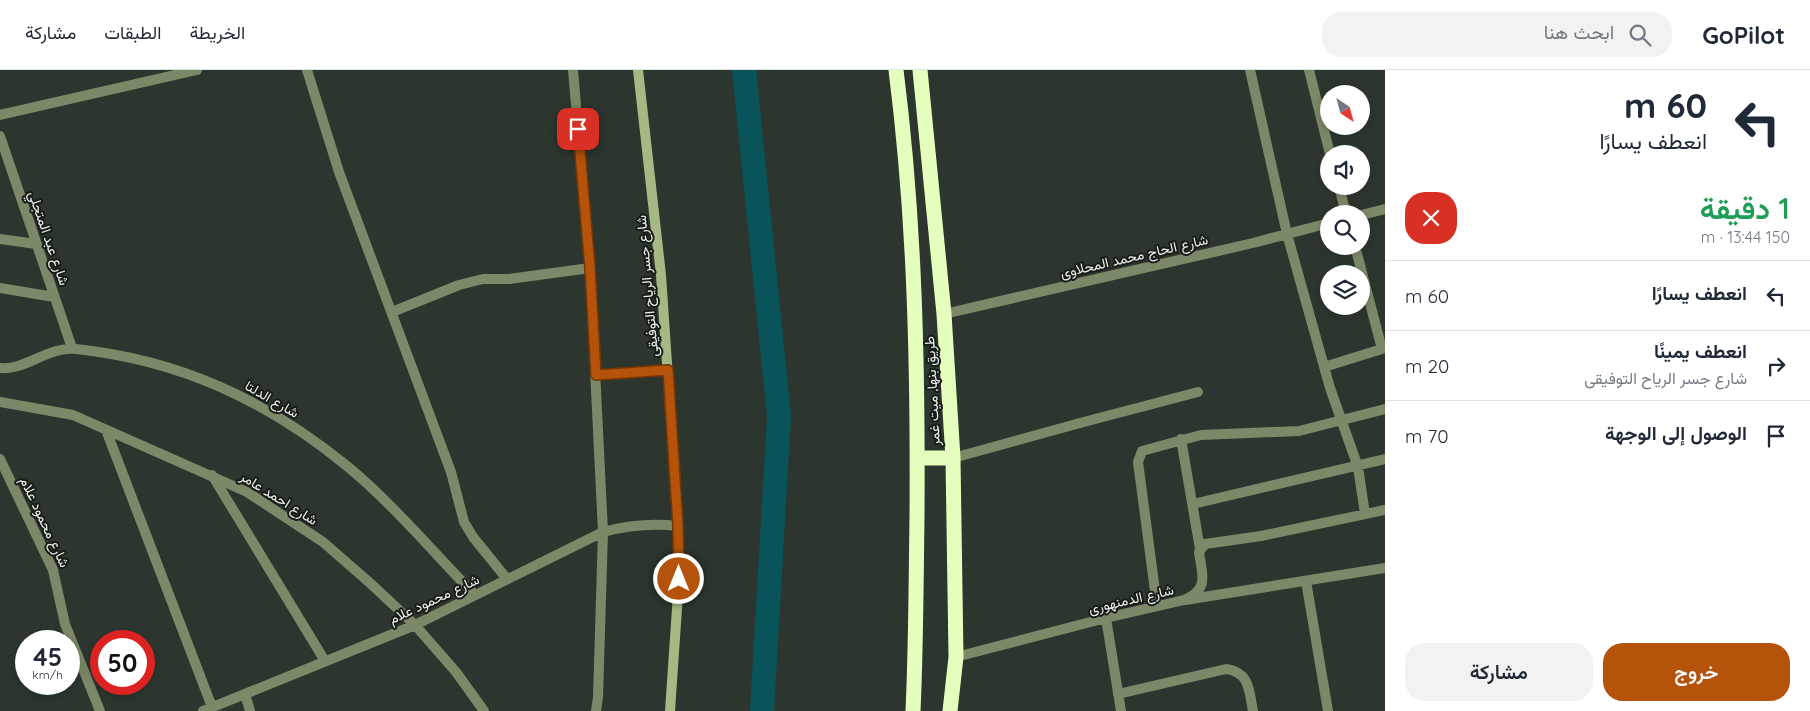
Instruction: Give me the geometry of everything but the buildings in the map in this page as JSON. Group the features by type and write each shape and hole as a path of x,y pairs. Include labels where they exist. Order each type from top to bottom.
{"highway":[{"name":"طريق بنها, ميت غمر","path":"896,70 903,128 916,307 917,458 913,711"},
{"name":"طريق بنها, ميت غمر","path":"920,70 944,314 952,458 956,657 950,711"},
{"path":"917,458 952,458"}],"main road":[{"name":"شارع جسر الرياح التوفيقى","path":"638,70 653,190 668,370 678,526 679,579 670,711"},
{"path":"596,375 668,370"}],"street":[{"path":"0,114 196,70"},
{"path":"307,70 339,172 451,472 464,522 473,537 507,579"},
{"path":"574,70 590,268 603,532 596,711"},
{"path":"1250,70 1287,234 1324,367 1358,467 1365,514"},
{"path":"1308,70 1328,145"},
{"name":"شارع عبد المتجلي","path":"0,136 72,348"},
{"path":"1370,213 1385,209"},
{"name":"شارع الحاج محمد المحلاوى","path":"944,314 1320,225"},
{"path":"0,239 36,244"},
{"path":"1324,367 1383,348 1357,255"},
{"path":"392,312 459,285 483,280 510,279 590,268"},
{"path":"0,288 54,297"},
{"name":"شارع الدلتا","path":"0,368 11,368 52,351 72,348 114,353 204,378 258,405 305,435 348,466 475,595"},
{"path":"952,458 1198,392"},
{"name":"شارع احمد عامر","path":"0,402 73,416 212,474 247,492 323,542 348,562 415,625 456,672 484,711"},
{"path":"1156,606 1138,462 1142,452 1181,439 1220,433 1299,432 1385,409"},
{"path":"106,430 208,709"},
{"path":"1181,439 1200,549"},
{"name":"شارع محمود علام","path":"0,459 53,570 64,624 100,711"},
{"path":"1193,504 1358,467 1385,459"},
{"path":"212,474 325,661"},
{"path":"1200,549 1205,544 1262,536 1385,510"},
{"name":"شارع محمود علام","path":"208,709 415,625 603,532 628,525 678,526"},
{"name":"شارع الدمنهورى","path":"956,657 1194,596 1202,587 1200,549"},
{"path":"1184,600 1385,568"},
{"path":"1306,581 1328,711"},
{"path":"1106,618 1121,711"},
{"path":"1118,694 1226,669 1236,670 1244,675 1248,684 1253,711"},
{"path":"245,694 250,711"}],"waterway":[{"path":"744,70 779,416 762,711"}],"route":[{"path":"578,129 590,268 596,375 668,370 678,526 679,579"}]}
